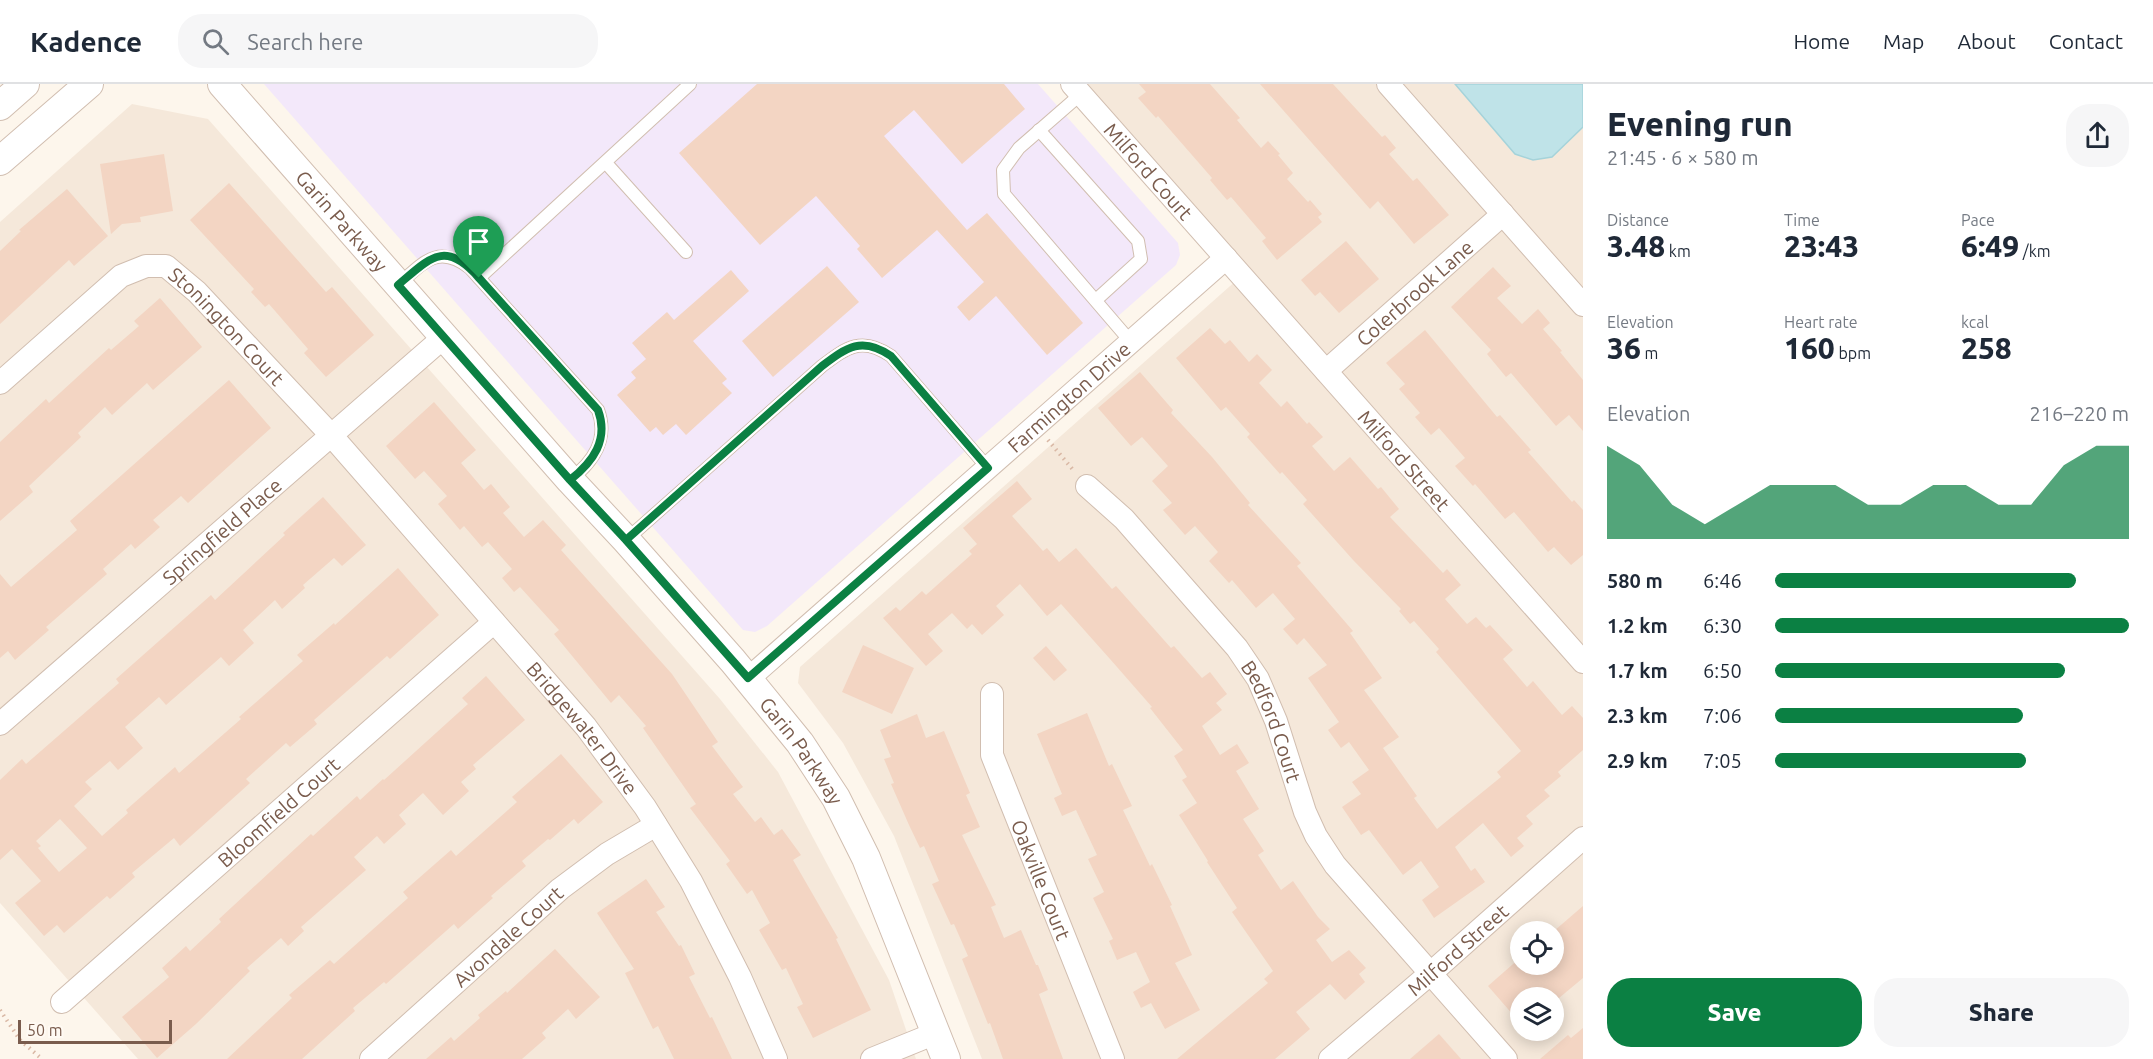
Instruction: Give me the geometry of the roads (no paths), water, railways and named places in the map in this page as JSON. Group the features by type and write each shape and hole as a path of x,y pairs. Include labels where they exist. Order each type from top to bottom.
{"street":[{"path":"0,106 25,84"},
{"path":"0,161 88,84"},
{"name":"Garin Parkway","path":"222,84 570,480 748,678 800,742 836,798 866,858 941,1046"},
{"path":"1388,84 1583,305"},
{"name":"Milford Court","path":"1077,89 1226,258"},
{"name":"Colerbrook Lane","path":"1326,371 1503,214"},
{"name":"Farmington Drive","path":"748,678 1226,258"},
{"name":"Milford Street","path":"1226,258 1583,662"},
{"name":"Stonington Court","path":"0,383 121,276 146,266 166,266 198,292 331,435"},
{"name":"Springfield Place","path":"0,724 444,337"},
{"name":"Bridgewater Drive","path":"331,435 586,727 656,825 691,881 740,977 776,1059"},
{"name":"Bedford Court","path":"1087,486 1124,519 1237,648 1258,679 1276,721 1305,812 1316,836 1335,865 1506,1059"},
{"name":"Bloomfield Court","path":"62,1002 494,621"},
{"name":"Oakville Court","path":"992,694 992,755 1113,1059"},
{"name":"Avondale Court","path":"371,1059 560,889 607,854 656,825"},
{"name":"Milford Street","path":"1330,1059 1583,838"},
{"path":"872,1059 941,1046"}],"lane":[{"path":"479,278 690,84"},
{"path":"1077,89 1019,148 1003,170 1004,194 1131,342"},
{"path":"1039,130 1138,241 1141,259 1096,300"},
{"path":"606,163 686,252"},
{"path":"398,285 429,260 441,256 457,257 479,278 598,410 602,421 600,444 594,457 570,480"},
{"path":"626,540 822,366 846,348 864,345 882,350 898,363 988,468"}],"water":[{"path":"1455,84 1583,84 1583,127 1552,157 1533,160 1515,154"}]}
